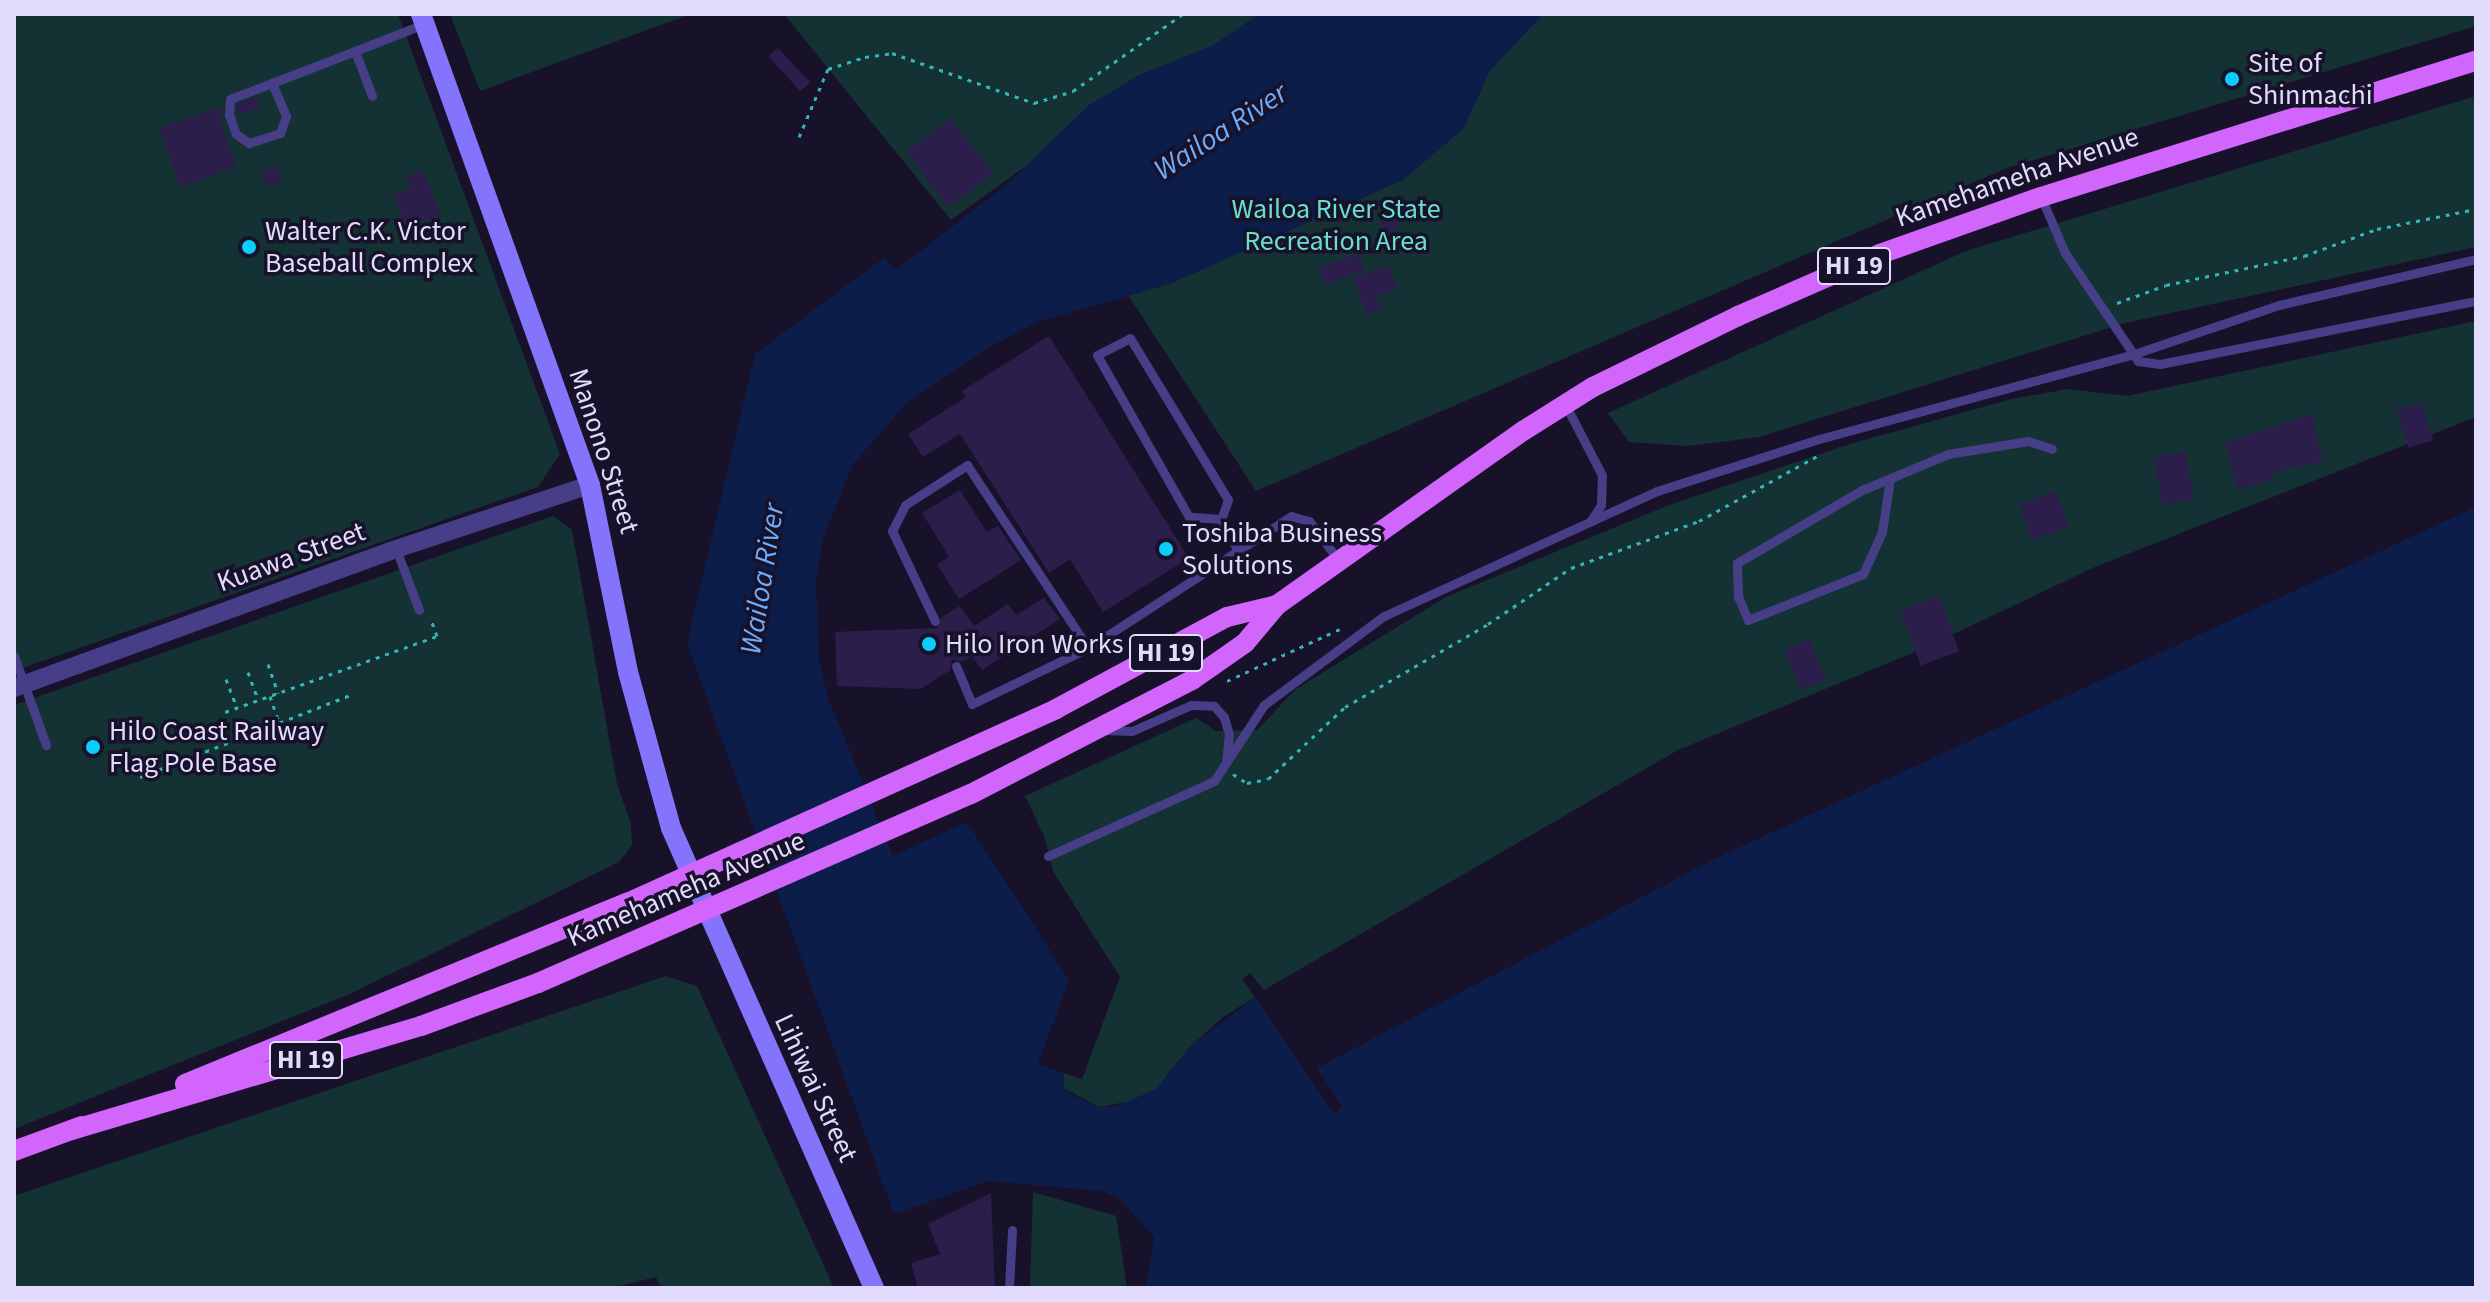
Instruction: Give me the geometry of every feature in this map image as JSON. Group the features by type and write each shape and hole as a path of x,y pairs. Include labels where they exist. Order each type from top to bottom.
{"main road":[{"name":"Kamehameha Avenue","path":"72,1130 421,1026 706,912 898,829 1218,664 1245,643 1277,605 1565,404 1669,348 1880,254 2041,197 2476,61"},
{"name":"Kamehameha Avenue","path":"14,1151 72,1130 738,853 1056,709 1227,617 1277,605"}],"street":[{"name":"Manono Street","path":"422,19 590,485 644,737 689,874 706,912"},
{"name":"Kuawa Street","path":"19,686 396,549 590,485"},
{"name":"Lihiwai Street","path":"706,912 874,1288"}],"lane":[{"path":"272,83 286,116 280,133 249,143 236,134 230,99 355,51 422,19"},
{"path":"355,51 372,96"},
{"path":"2041,197 2065,253 2098,309 2131,355 2160,364 2476,301"},
{"path":"1048,856 1203,787 1225,768 1264,705 1384,616 1687,480 1819,439 2131,355 2279,305 2476,259"},
{"path":"1221,519 1189,517 1097,355 1130,338 1228,500 1221,519 1237,549"},
{"path":"1565,404 1598,461 1603,483 1598,511 1578,531"},
{"path":"1890,479 1882,532 1863,574 1748,620 1738,597 1737,563 1890,479 1948,454 2028,441 2052,449"},
{"path":"935,621 892,531 905,505 967,465 1088,648"},
{"path":"956,666 972,704 1088,648 1282,518 1301,517 1340,562"},
{"path":"396,549 422,608"},
{"path":"14,656 19,686 46,745"},
{"path":"1093,730 1132,731 1191,705 1214,706 1224,717 1229,734 1225,768"},
{"path":"1009,1288 1012,1230"}],"path":[{"path":"799,137 828,69 892,53 1034,103 1073,91 1183,14"},
{"path":"2098,309 2166,285 2304,256 2377,229 2476,209"},
{"path":"1225,768 1247,783 1268,779 1345,707 1488,624 1571,568 1735,504 1822,453 1819,439"},
{"path":"225,712 437,636 422,608"},
{"path":"1225,682 1346,626"},
{"path":"268,664 278,693"},
{"path":"248,672 258,700"},
{"path":"226,679 237,708"},
{"path":"140,777 280,725 350,695"},
{"path":"270,696 280,725"}],"green space":[{"name":"Walter C.K. Victor Baseball Complex","path":"14,14 398,14 560,454 538,487 14,671"},
{"path":"450,14 691,14 480,91"},
{"name":"Wailoa River State Recreation Area","path":"784,14 2476,14 2476,26 2007,168 1256,491 1038,157 951,220"},
{"path":"2476,96 2476,247 2125,323 1759,437 1688,446 1629,442 1608,413 1966,251"},
{"path":"2476,321 2476,417 2097,566 1922,649 1678,750 1264,990 1250,973 1242,979 1255,997 1223,1017 1190,1047 1156,1089 1137,1100 1099,1107 1064,1088 1063,1073 1082,1079 1120,977 1054,873 1044,836 1025,796 1196,718 1216,731 1257,730 1296,689 1446,597 1669,505 1853,443 2012,399 2068,389 2127,396"},
{"path":"553,516 572,530 617,784 631,824 632,845 619,862 352,993 14,1129 14,705"},
{"path":"666,976 697,986 834,1288 661,1288 656,1277 612,1288 14,1288 14,1196"},
{"path":"1033,1192 1116,1216 1127,1288 1030,1288"}],"water":[{"name":"Wailoa River","path":"1259,14 1543,14 1490,71 1463,129 1403,180 1170,284 1040,321 989,347 906,404 853,464 823,539 816,578 819,659 828,698 893,856 967,822 1069,980 1038,1064 1063,1073 1064,1087 1072,1095 1099,1107 1117,1106 1156,1089 1190,1047 1255,997 1335,1113 1342,1107 1317,1068 1714,859 2476,507 2476,1288 1146,1288 1154,1237 1120,1199 1101,1191 988,1181 894,1214 687,643 755,354 885,257 895,270 914,256 1004,187 1089,105 1137,76 1213,45"}],"pier":[{"path":"1253,993 1335,1108 1317,1068 1342,1107 1334,1114"}],"building":[{"path":"778,48 810,82 801,91 768,57"},
{"path":"256,97 260,107 237,116 237,104"},
{"path":"222,106 221,122 236,167 180,187 159,128"},
{"path":"951,118 993,174 948,208 906,152"},
{"path":"278,167 282,183 265,187 262,171"},
{"path":"424,170 441,217 405,224 394,194 410,188 406,176"},
{"path":"1394,212 1400,227 1385,233 1379,218"},
{"path":"1359,254 1365,271 1324,285 1318,268"},
{"path":"1388,266 1397,289 1377,296 1381,309 1366,314 1353,278"},
{"path":"1049,336 1189,558 1103,612 1070,559 1049,573 960,434 923,457 908,434 966,397 962,391"},
{"path":"2421,402 2433,440 2409,448 2396,410"},
{"path":"2312,414 2323,461 2271,473 2273,480 2238,489 2225,443"},
{"path":"2185,451 2194,499 2163,505 2154,457"},
{"path":"960,490 987,532 998,526 1021,560 959,599 937,564 949,557 922,513"},
{"path":"2056,491 2069,527 2032,540 2019,504"},
{"path":"1939,596 1959,651 1921,665 1900,610"},
{"name":"Hilo Iron Works","path":"1044,598 1060,619 982,670 972,656 962,662 952,659 950,670 921,689 837,686 835,632 937,628 942,617 960,606 974,626 1008,604 1016,615"},
{"path":"1810,639 1826,680 1801,690 1785,649"},
{"path":"991,1193 995,1288 918,1288 911,1263 940,1254 928,1224"}],"place":[{"name":"Site of Shinmachi","path":"2232,79"},
{"name":"Walter C.K. Victor Baseball Complex","path":"249,247"},
{"name":"Toshiba Business Solutions","path":"1166,549"},
{"name":"Hilo Iron Works","path":"929,644"},
{"name":"Hilo Coast Railway Flag Pole Base","path":"93,747"}]}
